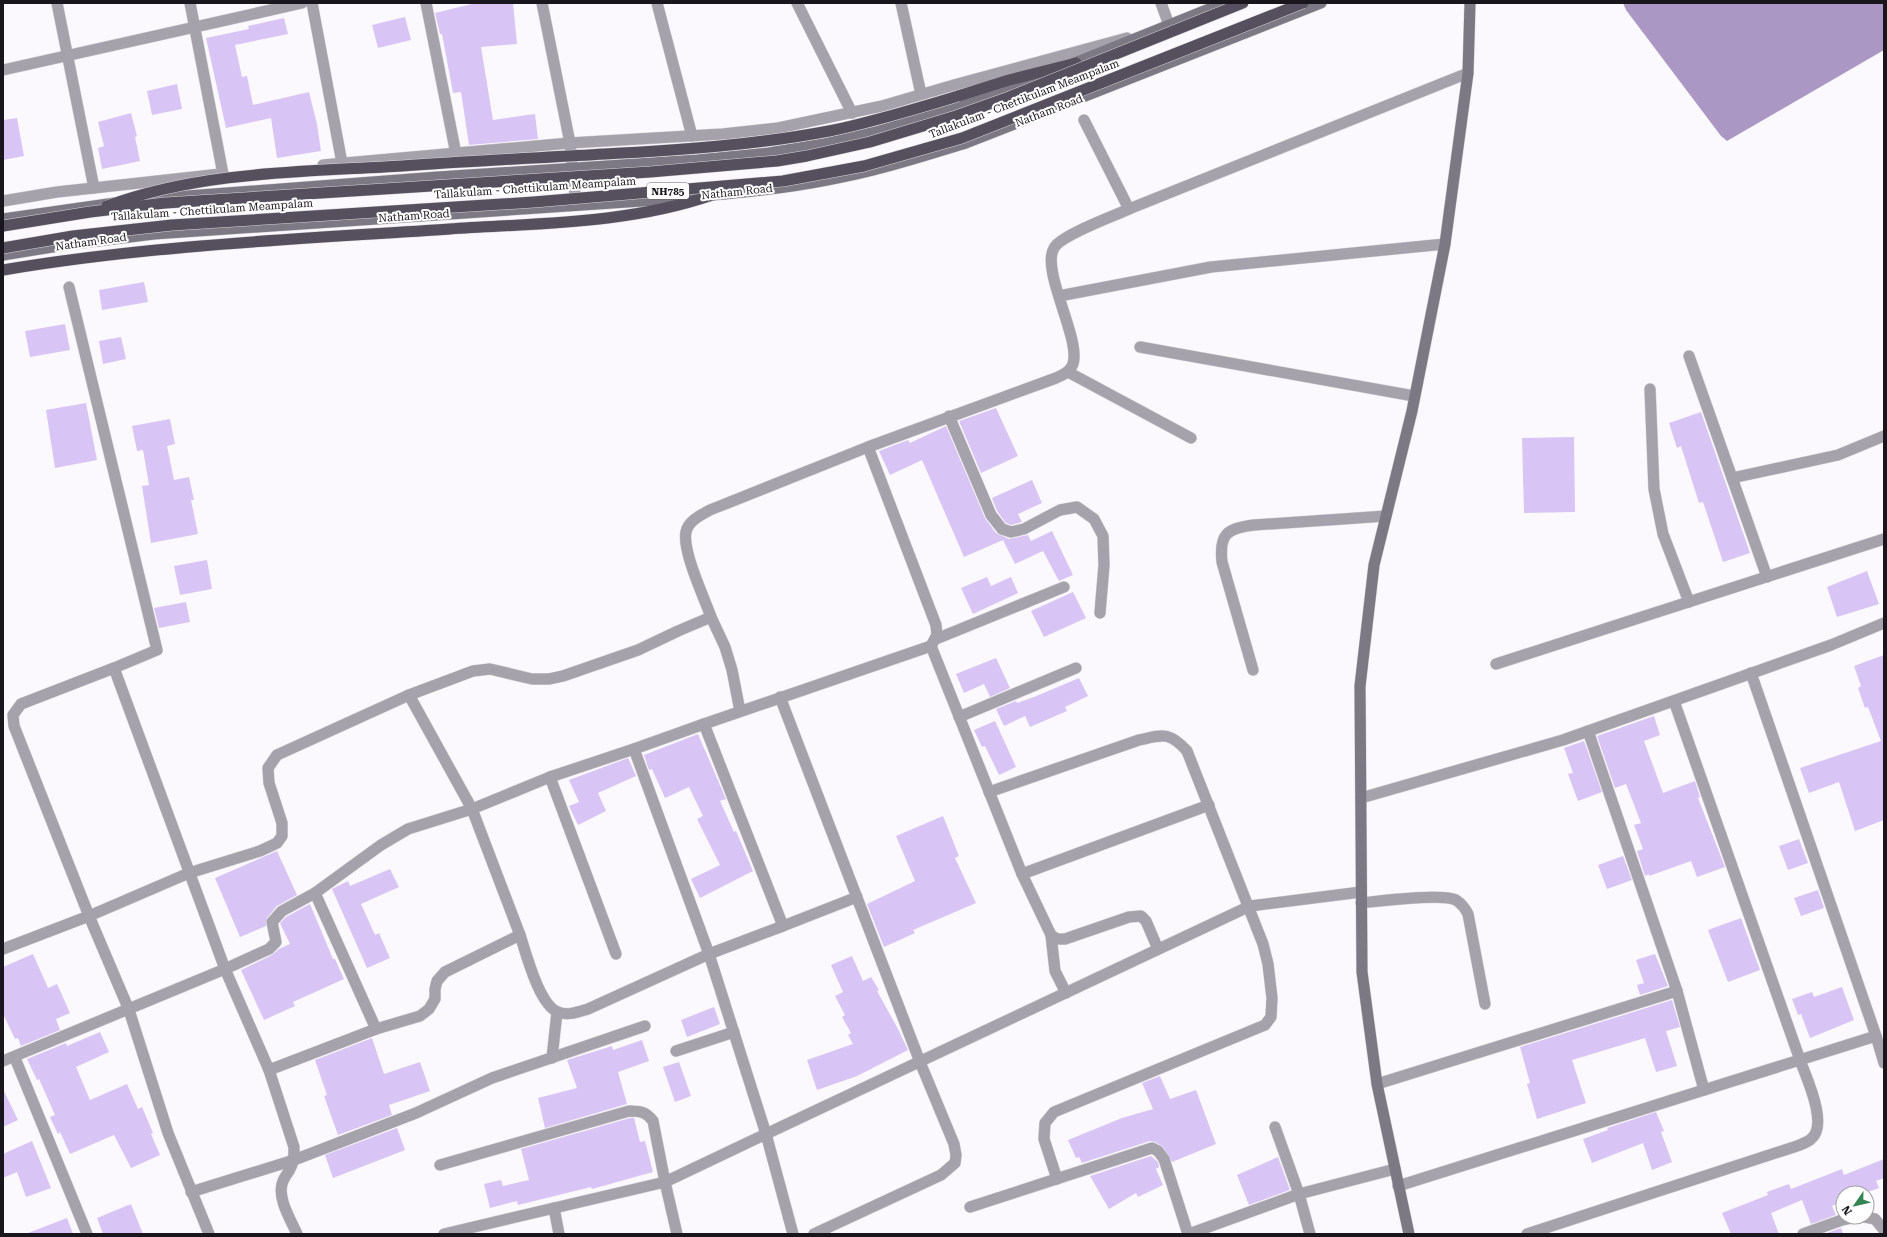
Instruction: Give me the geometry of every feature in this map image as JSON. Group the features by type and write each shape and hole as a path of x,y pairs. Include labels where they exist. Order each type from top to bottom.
{"highway":[{"name":"Tallakulam - Chettikulam Meampalam","path":"3,226 90,212 165,203 650,172 777,161 807,156 870,142 956,116 1004,99 1243,3"},
{"name":"Tallakulam - Chettikulam Meampalam","path":"3,248 73,236 156,226 534,202 761,183 838,172 909,154 962,138 1304,3"},
{"path":"90,212 141,194 172,187 244,176 747,144 862,124 1009,80 1076,63"},
{"path":"3,270 96,256 277,240 584,220 649,213 712,195"}],"main road":[{"path":"3,219 179,196 750,156 824,144 879,131 956,108 1076,63 1224,3"},
{"name":"Natham Road","path":"3,255 65,245 154,234 712,195 828,180 906,161 966,143 1321,3"},
{"path":"1409,1234 1377,1084 1362,972 1360,686 1374,565 1414,396 1445,244 1468,73 1470,3"}],"street":[{"path":"57,3 94,188"},
{"path":"190,3 223,174"},
{"path":"3,70 302,3"},
{"path":"312,3 342,164"},
{"path":"426,3 456,154"},
{"path":"542,3 570,143 576,205"},
{"path":"657,3 692,136"},
{"path":"797,3 852,113"},
{"path":"901,3 922,94"},
{"path":"3,201 94,188 223,174 570,143 692,136 778,128 852,113 1164,27 1161,3"},
{"path":"740,711 731,664 711,617 686,549 686,531 694,519 710,510 868,447 1056,378 1068,372 1073,364 1074,349 1059,296 1051,257 1054,248 1063,239 1129,209 1468,73"},
{"path":"1084,120 1129,209"},
{"path":"1059,296 1211,267 1445,244"},
{"path":"69,287 157,650 21,704 13,715 14,726 89,916 129,1010 168,1133 209,1234"},
{"path":"1140,347 1414,396"},
{"path":"1689,356 1767,577"},
{"path":"1068,372 1191,438"},
{"path":"1650,388 1654,489 1663,534 1689,602"},
{"path":"950,416 991,515 1002,529 1011,532 1024,528 1060,510 1077,507 1094,519 1103,536 1104,565 1100,613"},
{"path":"1732,478 1838,455 1884,436"},
{"path":"868,447 936,625 937,635 933,642 959,717 1022,874 1050,935 1055,971 1066,993"},
{"path":"1253,670 1222,562 1220,548 1222,539 1230,530 1240,526 1386,516"},
{"path":"1496,664 1884,539"},
{"path":"3,1061 14,1058 129,1010 269,949 276,942 272,922 282,911 315,893 380,845 408,829 472,809 550,777 780,698 933,642 1064,587"},
{"path":"3,949 89,916 189,873 260,851 277,844 282,836 282,823 269,783 268,768 277,755 409,695 473,671 490,669 532,679 549,679 563,676 638,650 678,630 711,617"},
{"path":"1361,798 1563,740 1830,645 1884,623"},
{"path":"114,668 225,969 269,1070 294,1147 294,1160 290,1170 282,1182 281,1193 297,1234"},
{"path":"959,717 1076,668"},
{"path":"1751,673 1884,1063"},
{"path":"409,695 472,809 540,990 546,1003 557,1012 570,1014 588,1009 710,954 857,897"},
{"path":"780,698 920,1062 954,1144 956,1155 955,1163 941,1175 814,1234"},
{"path":"1527,1234 1797,1146 1812,1139 1817,1130 1818,1116 1800,1060 1674,701"},
{"path":"704,724 783,926"},
{"path":"1588,731 1677,991 1704,1090"},
{"path":"989,792 1139,740 1163,735 1178,741 1187,751 1250,906 1268,964 1272,998 1269,1022 1254,1031 1054,1112 1045,1123 1044,1139 1057,1179"},
{"path":"634,749 710,954 766,1134 793,1234"},
{"path":"550,777 616,954"},
{"path":"1022,874 1209,805"},
{"path":"315,893 376,1029"},
{"path":"444,1234 664,1182 1250,906 1361,897 1429,897 1454,899 1463,905 1468,914 1485,1004"},
{"path":"1050,935 1057,939 1065,939 1129,917 1141,916 1146,921 1158,949"},
{"path":"269,1070 376,1029 420,1016 430,1009 435,999 437,980 445,972 520,935"},
{"path":"1377,1084 1677,991"},
{"path":"552,1058 557,1012"},
{"path":"192,1192 294,1160 416,1113 492,1078 645,1026"},
{"path":"676,1051 734,1032"},
{"path":"1398,1186 1876,1036"},
{"path":"14,1058 87,1234"},
{"path":"440,1165 629,1111 640,1110 648,1115 653,1122 664,1182 677,1234"},
{"path":"1275,1127 1299,1194 1310,1234"},
{"path":"970,1207 1152,1148 1158,1151 1164,1159 1188,1234 1299,1194 1394,1168"},
{"path":"554,1208 559,1234"},
{"path":"1875,1219 1884,1230"},
{"path":"1803,1234 1835,1223"}],"shaded area":[{"path":"1623,3 1884,3 1884,50 1727,141 1721,136 1626,10"}],"building":[{"path":"476,3 513,3 517,44 481,47 493,120 535,114 538,139 469,145 461,92 453,93 442,34 440,34 435,13"},
{"path":"405,17 411,40 378,48 372,25"},
{"path":"284,18 288,34 235,45 242,77 247,76 253,105 309,92 317,124 321,151 277,158 271,118 226,128 206,38 249,29 248,26"},
{"path":"177,84 182,109 152,115 147,91"},
{"path":"131,113 137,136 135,137 140,161 102,169 98,148 104,146 98,122"},
{"path":"17,118 24,156 3,160 3,120"},
{"path":"144,282 148,302 102,310 99,290"},
{"path":"65,324 70,350 30,357 25,331"},
{"path":"121,337 126,359 103,364 99,341"},
{"path":"86,403 97,460 55,468 46,410"},
{"path":"996,408 1018,456 981,473 959,421"},
{"path":"1701,412 1750,553 1723,562 1703,502 1699,503 1681,446 1677,448 1669,423"},
{"path":"170,419 175,444 167,446 174,480 189,477 194,500 191,500 198,534 151,543 142,486 149,485 143,450 137,451 132,426"},
{"path":"946,426 985,518 996,533 1009,539 1028,535 1031,541 1052,531 1073,575 1059,581 1043,551 1015,564 1003,540 964,557 922,460 890,475 879,451 908,440 910,443"},
{"path":"1574,437 1575,512 1524,513 1522,438"},
{"path":"1032,480 1042,503 1018,514 1022,522 1011,525 1006,523 997,511 992,498"},
{"path":"207,560 212,589 180,595 174,566"},
{"path":"1867,571 1879,604 1837,617 1827,587"},
{"path":"987,577 991,586 1011,577 1018,593 973,614 961,588"},
{"path":"1073,592 1086,618 1044,637 1031,611"},
{"path":"186,602 190,622 159,628 154,608"},
{"path":"1884,655 1884,820 1855,831 1839,782 1809,793 1800,768 1881,741 1868,707 1865,708 1858,688 1861,686 1854,666"},
{"path":"996,658 1010,688 990,697 984,684 964,693 956,674"},
{"path":"1079,678 1088,696 1065,707 1067,711 1030,727 1025,716 1004,726 996,709 1016,701 1017,703 1034,697"},
{"path":"1654,716 1660,735 1644,741 1663,793 1695,781 1700,797 1698,798 1725,867 1697,877 1691,861 1649,876 1649,874 1645,876 1637,851 1643,849 1634,825 1641,823 1626,784 1615,788 1597,736"},
{"path":"995,721 1016,767 999,775 985,746 982,747 974,730"},
{"path":"698,734 726,799 720,801 734,832 736,831 753,871 700,898 691,879 720,865 697,819 703,816 689,787 665,798 652,769 649,770 644,755"},
{"path":"1584,741 1602,792 1578,801 1568,774 1573,773 1564,748"},
{"path":"628,758 636,776 598,793 606,811 578,825 569,806 579,802 569,780"},
{"path":"943,816 959,856 955,858 976,903 913,930 915,933 884,947 867,904 915,881 896,836"},
{"path":"1799,839 1808,863 1788,870 1779,846"},
{"path":"277,851 297,895 277,906 267,918 266,926 240,937 215,878"},
{"path":"1623,856 1632,880 1607,889 1598,865"},
{"path":"390,869 399,887 361,904 375,935 379,933 390,958 367,968 332,889 348,881 350,886"},
{"path":"1818,890 1824,908 1801,916 1794,898"},
{"path":"310,904 333,959 335,959 344,979 293,1002 295,1006 264,1020 241,970 272,955 279,949 290,944 280,923 286,917"},
{"path":"1741,918 1760,970 1728,982 1708,930"},
{"path":"33,954 48,988 57,984 70,1013 56,1019 60,1030 21,1046 18,1038 15,1039 3,1014 3,967"},
{"path":"1655,954 1668,986 1640,995 1637,985 1644,983 1636,960"},
{"path":"852,956 863,981 871,977 879,990 877,991 908,1050 857,1076 817,1090 807,1060 853,1044 848,1035 851,1033 842,1017 845,1015 835,996 843,992 831,965"},
{"path":"1842,987 1854,1020 1810,1038 1801,1014 1798,1015 1792,999 1812,992 1814,997"},
{"path":"1672,1000 1680,1027 1666,1031 1677,1066 1656,1072 1645,1038 1572,1060 1586,1103 1537,1119 1527,1084 1530,1083 1520,1047"},
{"path":"714,1007 720,1024 687,1037 681,1020"},
{"path":"100,1032 109,1052 76,1067 90,1100 127,1084 138,1109 142,1107 160,1155 131,1168 114,1135 70,1154 60,1132 58,1134 50,1117 55,1115 39,1079 37,1080 27,1059 66,1043 67,1046"},
{"path":"372,1038 384,1074 420,1062 430,1091 389,1105 392,1115 338,1135 324,1096 327,1095 315,1060"},
{"path":"642,1040 649,1061 618,1072 627,1104 545,1128 538,1098 577,1088 567,1060 612,1046 613,1050"},
{"path":"679,1062 691,1096 675,1102 663,1067"},
{"path":"1160,1076 1170,1099 1196,1090 1216,1144 1172,1162 1163,1147 1150,1141 1082,1163 1079,1157 1076,1158 1068,1140 1122,1118 1153,1109 1142,1083"},
{"path":"3,1089 18,1120 3,1127"},
{"path":"1656,1112 1664,1131 1661,1132 1672,1162 1652,1170 1643,1143 1592,1163 1583,1139 1608,1130 1607,1128"},
{"path":"634,1118 640,1142 645,1141 653,1172 592,1189 591,1187 518,1205 517,1201 490,1208 484,1184 501,1180 503,1186 529,1180 521,1149"},
{"path":"397,1128 405,1150 333,1178 325,1155"},
{"path":"32,1141 51,1188 26,1197 17,1172 3,1178 3,1154"},
{"path":"1151,1156 1158,1162 1159,1167 1156,1169 1163,1185 1138,1197 1136,1193 1109,1209 1090,1176"},
{"path":"1278,1157 1290,1190 1249,1205 1237,1175"},
{"path":"1884,1159 1884,1178 1876,1181 1879,1188 1875,1189 1875,1185 1835,1185 1835,1205 1832,1206 1835,1215 1811,1224 1802,1200 1771,1213 1779,1234 1731,1234 1722,1213 1768,1195 1767,1192 1789,1184 1791,1189 1842,1169 1844,1175"},
{"path":"131,1204 143,1234 103,1234 97,1218"},
{"path":"67,1218 73,1234 28,1234 28,1233"},
{"path":"1841,1228 1843,1234 1824,1234"}]}
